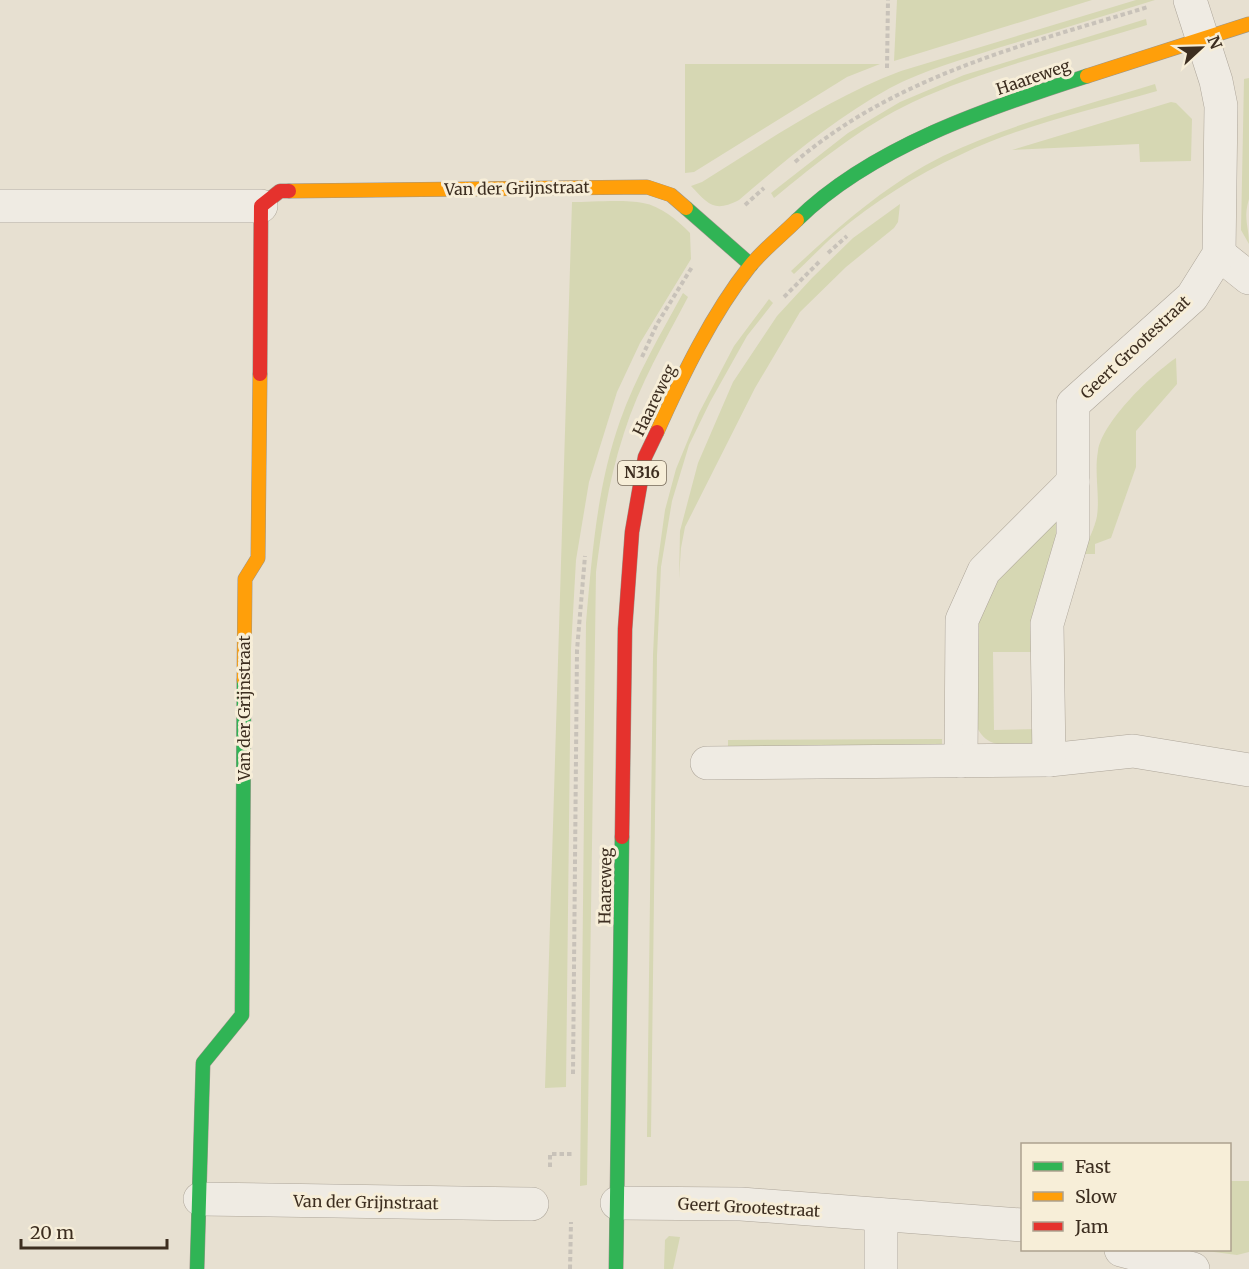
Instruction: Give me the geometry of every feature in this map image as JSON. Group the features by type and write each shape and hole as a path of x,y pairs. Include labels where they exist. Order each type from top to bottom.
{"street":[{"path":"1190,0 1216,81 1221,106 1219,254 1249,278"},
{"name":"Haareweg","path":"616,1269 625,629 632,532 645,457 677,387 719,313 752,265 821,199 870,165 941,128 1030,94 1249,24"},
{"name":"Van der Grijnstraat","path":"197,1269 203,1063 242,1015 245,579 258,558 261,206 280,190 647,187 671,195 752,265"},
{"path":"0,206 261,206"},
{"name":"Geert Grootestraat","path":"1049,760 1047,624 1073,536 1074,404 1192,297 1219,254"},
{"path":"961,761 962,621 984,571 1073,482"},
{"path":"707,763 1049,760 1133,751 1249,770"},
{"name":"Van der Grijnstraat","path":"200,1199 532,1204"},
{"name":"Geert Grootestraat","path":"617,1203 741,1204 1021,1225"},
{"path":"881,1215 881,1269"},
{"path":"1125,1251 1193,1269"}],"path":[{"path":"887,68 888,0"},
{"name":"Haareweg","path":"792,165 817,143 868,109 945,73 1013,48 1149,7"},
{"name":"Haareweg","path":"638,365 657,324 714,232 766,187"},
{"path":"777,306 852,232"},
{"name":"Haareweg","path":"573,1083 577,650 586,545"},
{"path":"572,1154 572,1164"},
{"path":"570,1269 571,1214"}],"green space":[{"path":"897,0 1092,0 894,61"},
{"path":"1136,0 1155,0 959,60 890,88 830,126 739,200 730,204 712,205 691,186 702,182 823,107 874,82 901,71"},
{"path":"1146,19 1147,25 999,69 913,102 858,134 774,198 771,193 848,133 900,102 964,75"},
{"path":"685,64 880,64 847,77 694,172 685,173"},
{"path":"1249,78 1249,199 1246,217 1249,244 1241,230 1244,79"},
{"path":"1155,84 1157,91 1008,135 944,163 912,180 866,211 837,233 794,274 791,271 844,223 882,194 901,180 943,156 994,134"},
{"path":"1171,102 1176,103 1192,119 1191,161 1140,162 1139,144 1012,150"},
{"path":"627,201 656,207 690,233 691,259 640,343 617,392 589,482 576,560 571,649 566,1087 545,1088 572,202"},
{"path":"900,204 898,222 894,228 846,267 800,312 755,388 685,527 679,579 680,531 698,463 733,382 777,316 812,278 853,238"},
{"path":"683,293 688,297 645,380 624,433 614,467 596,572 587,1185 580,1186 586,623 593,546 606,470 626,404"},
{"path":"769,299 773,303 747,336 689,445 672,501 661,567 657,656 651,1137 647,1137 653,655 657,568 665,510 676,469 699,413 734,346"},
{"path":"1176,358 1177,384 1136,431 1136,467 1111,538 1095,544 1095,554 1083,554 1097,516 1097,459 1108,426 1154,375"},
{"path":"1062,516 1036,652 993,652 994,730 1037,729 1037,737 1031,745 1005,745 990,742 979,731 975,722 976,628 999,572"},
{"path":"942,739 942,753 728,754 728,740"},
{"path":"1231,1181 1249,1181 1249,1252 1237,1255 1207,1251 1231,1251"},
{"path":"669,1236 680,1237 673,1269 664,1269 665,1240"}],"traffic: fast":[{"path":"797,220 827,194 860,171 933,132 1011,101 1087,76"},
{"path":"686,208 751,265"},
{"path":"197,1269 203,1063 242,1015 244,680"},
{"path":"616,1269 622,837"}],"traffic: slow":[{"path":"1087,76 1249,24"},
{"path":"289,191 647,187 671,195 686,208"},
{"path":"657,432 687,368 723,304 755,260 797,220"},
{"path":"244,680 245,579 258,558 260,374"}],"traffic: jam":[{"path":"260,374 261,206 280,191 289,191"},
{"path":"622,837 625,629 632,532 645,457 657,432"}]}
